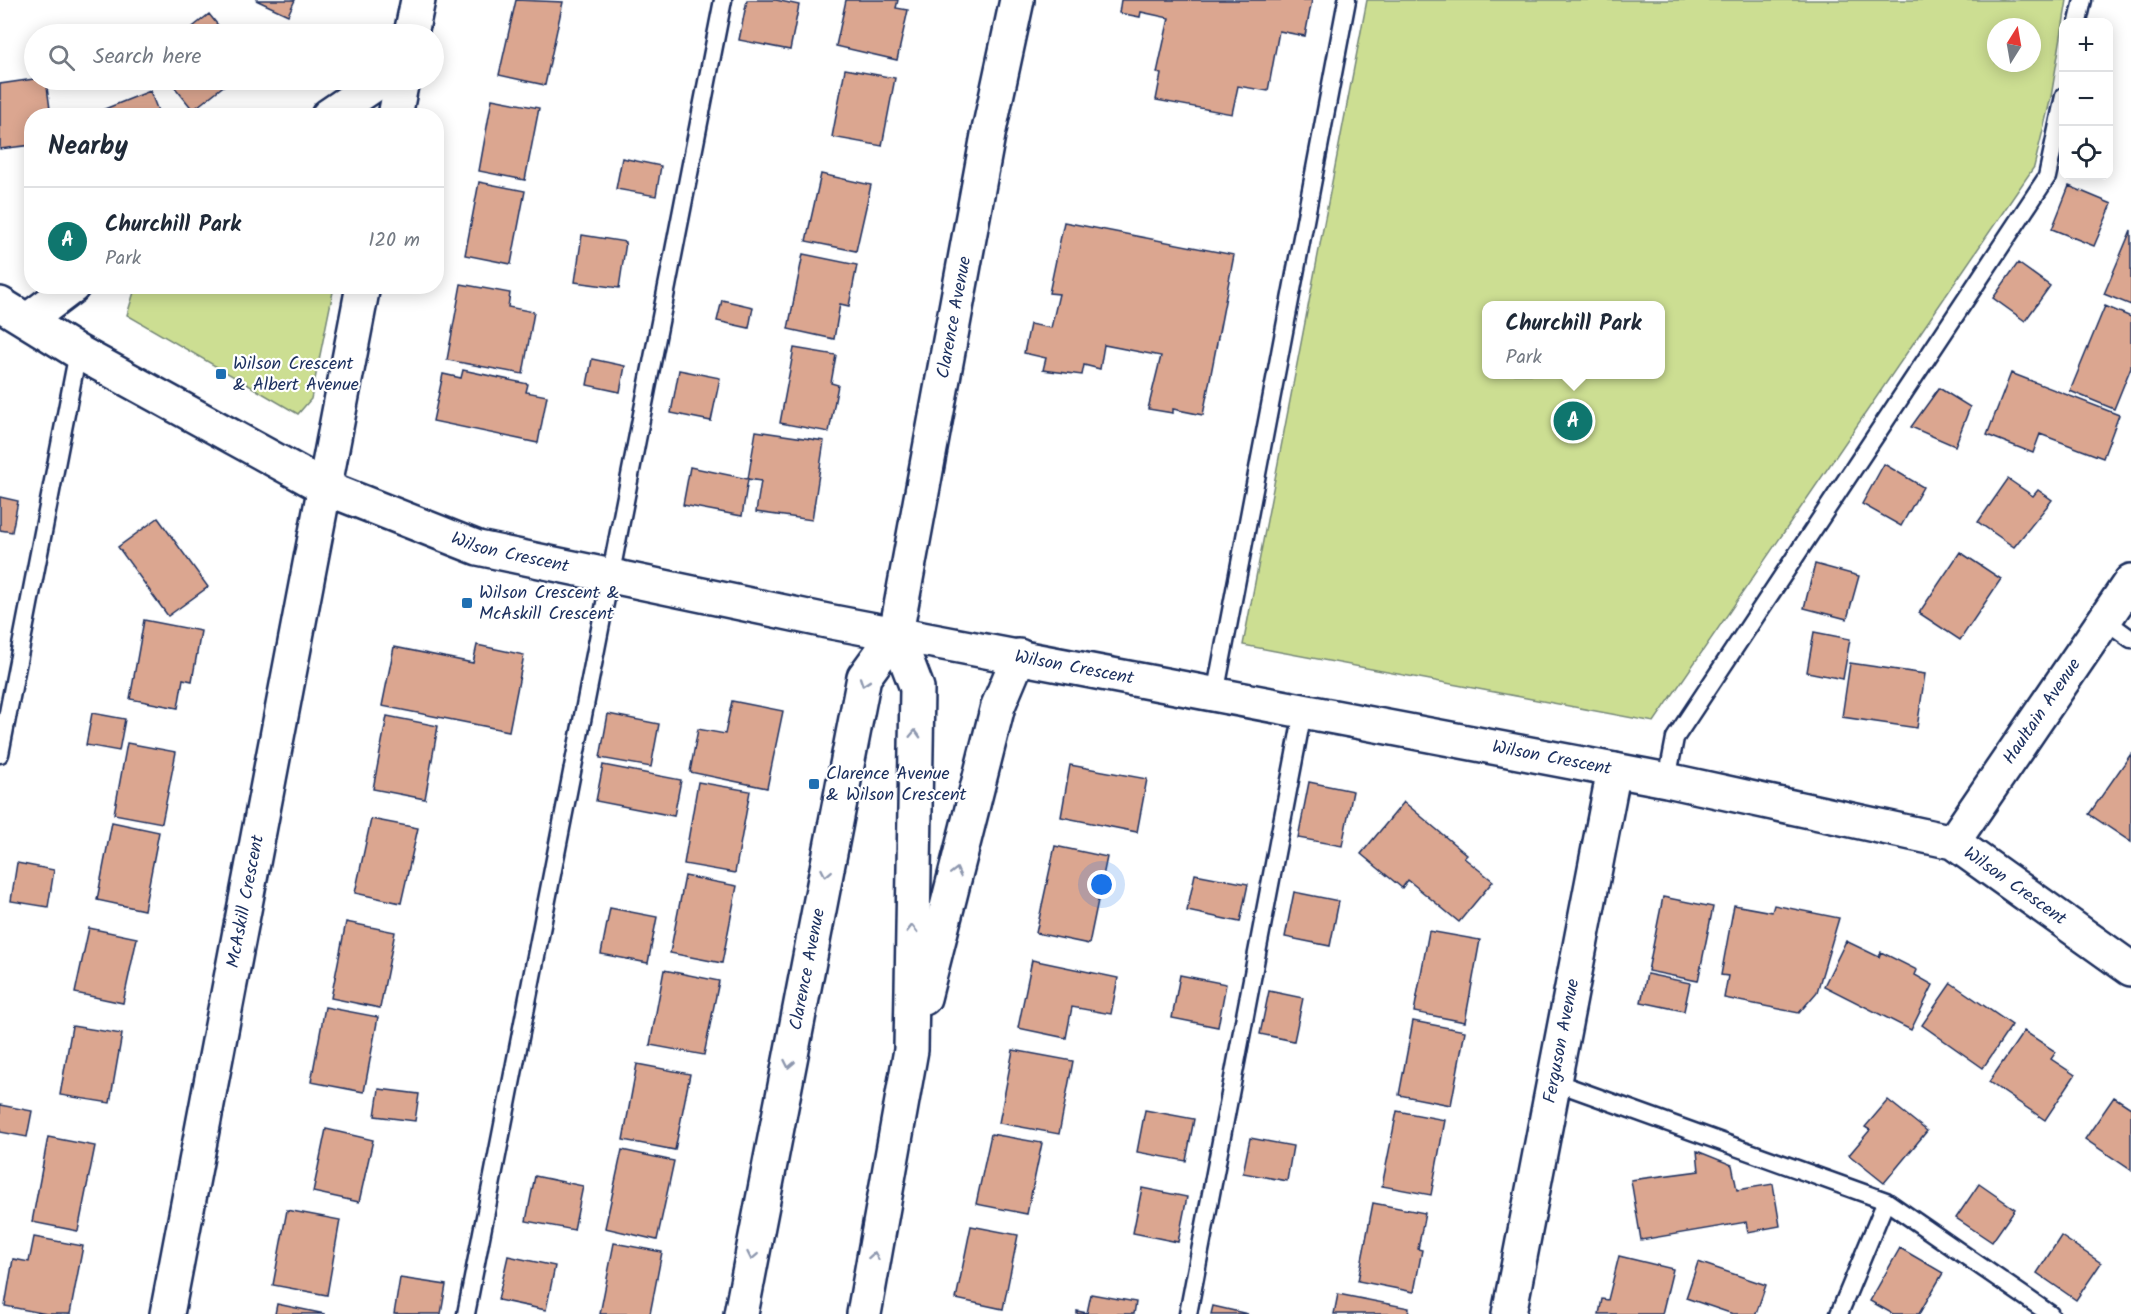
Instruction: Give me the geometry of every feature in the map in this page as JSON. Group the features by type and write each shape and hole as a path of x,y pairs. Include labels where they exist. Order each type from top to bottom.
{"street":[{"path":"413,24 418,0"},
{"name":"Clarence Avenue","path":"741,1314 864,677 896,633 986,146 1017,0"},
{"path":"340,108 366,90"},
{"path":"397,108 400,90"},
{"path":"28,320 62,294"},
{"name":"McAskill Crescent","path":"167,1314 362,294"},
{"name":"Wilson Crescent","path":"0,304 78,352 326,488 477,548 896,633 1667,780 1953,842 2131,969"},
{"name":"Haultain Avenue","path":"1953,842 2131,582"},
{"path":"896,633 917,688 911,1050"},
{"path":"864,1314 911,1050 998,706 1019,656"},
{"name":"Ferguson Avenue","path":"1509,1314 1614,770"}],"lane":[{"path":"466,1314 723,0"},
{"path":"1215,695 1347,0"},
{"path":"2079,18 2083,0"},
{"path":"1667,780 1675,738 2047,177 2059,120"},
{"path":"0,754 78,352"},
{"path":"2105,620 2131,639"},
{"path":"1188,1314 1303,712"},
{"path":"1555,1082 1886,1202 2050,1314"},
{"path":"1839,1314 1886,1202"}],"green space":[{"path":"1367,0 2067,0 2064,18 2059,18 2059,48 2051,97 2034,167 1654,722 1243,645"},
{"path":"133,294 333,294 311,399 298,414 127,315"}],"building":[{"path":"256,0 295,0 288,15"},
{"path":"516,0 563,2 545,85 499,75"},
{"path":"747,0 776,0 799,5 790,50 739,40"},
{"path":"846,0 898,0 896,8 908,10 897,60 836,46"},
{"path":"1121,0 1312,0 1305,36 1279,31 1268,91 1238,86 1232,114 1156,100 1161,74 1157,73 1169,18 1141,12 1140,17 1119,13"},
{"path":"209,14 217,24 196,24"},
{"path":"845,69 895,78 882,146 832,137"},
{"path":"24,80 24,90 47,90 50,108 24,108 24,146 0,149 0,84"},
{"path":"177,90 218,90 196,108 191,108"},
{"path":"150,91 157,108 107,108"},
{"path":"492,99 539,108 525,180 479,171"},
{"path":"622,158 661,166 656,196 616,189"},
{"path":"821,174 871,185 856,251 806,241"},
{"path":"479,182 525,191 511,264 465,255"},
{"path":"2069,186 2112,204 2094,246 2052,229"},
{"path":"1064,222 1234,255 1203,415 1173,409 1173,413 1148,409 1161,356 1104,345 1100,369 1084,365 1082,375 1043,370 1046,358 1024,353 1030,324 1051,328 1059,294 1049,293"},
{"path":"2131,230 2131,305 2104,294"},
{"path":"582,235 626,242 619,288 575,282"},
{"path":"803,254 857,265 849,306 840,304 834,339 788,329"},
{"path":"2018,263 2050,286 2025,321 1993,298"},
{"path":"461,284 510,293 508,307 534,312 523,374 447,360"},
{"path":"722,300 753,307 749,328 717,321"},
{"path":"2105,306 2131,317 2131,367 2114,409 2070,391"},
{"path":"794,348 836,355 831,383 838,385 829,432 780,423"},
{"path":"592,359 625,366 620,392 587,385"},
{"path":"463,370 528,384 526,392 547,396 538,443 433,421 443,374 461,378"},
{"path":"679,370 720,378 711,421 671,413"},
{"path":"2011,373 2119,415 2103,458 2040,434 2033,453 1987,435"},
{"path":"1939,388 1970,407 1955,446 1911,427"},
{"path":"756,431 824,441 812,520 756,512 761,481 748,479"},
{"path":"1884,464 1923,487 1901,526 1862,504"},
{"path":"690,467 748,479 742,516 683,505"},
{"path":"2008,479 2033,496 2038,490 2052,500 2014,547 1978,522"},
{"path":"0,497 18,501 12,532 0,530"},
{"path":"158,518 208,587 168,616 118,547"},
{"path":"1960,552 2001,579 1960,640 1919,613"},
{"path":"1815,564 1859,576 1847,619 1804,608"},
{"path":"144,620 201,631 192,681 183,679 178,708 130,699"},
{"path":"1814,632 1850,639 1843,679 1807,672"},
{"path":"477,645 524,655 509,731 382,706 394,647 473,663"},
{"path":"1850,663 1925,674 1917,728 1842,717"},
{"path":"732,701 783,711 767,788 690,772 698,729 725,734"},
{"path":"92,713 125,719 119,751 86,745"},
{"path":"608,714 659,724 651,767 600,758"},
{"path":"387,716 438,726 425,799 373,789"},
{"path":"127,743 176,752 162,823 114,814"},
{"path":"2131,754 2131,842 2089,814"},
{"path":"603,765 681,780 674,816 596,801"},
{"path":"1070,765 1147,779 1137,832 1061,817"},
{"path":"698,782 750,791 735,873 684,864"},
{"path":"1309,782 1353,791 1342,846 1298,838"},
{"path":"1404,802 1467,855 1464,858 1493,881 1459,922 1408,880 1402,888 1361,854"},
{"path":"371,819 418,828 401,903 355,893"},
{"path":"112,822 159,832 144,910 97,900"},
{"path":"1055,846 1107,857 1089,944 1036,933"},
{"path":"17,863 54,870 48,907 11,901"},
{"path":"1195,874 1248,884 1240,922 1187,911"},
{"path":"685,876 737,886 722,963 670,953"},
{"path":"1294,892 1339,901 1330,946 1285,937"},
{"path":"1663,897 1713,907 1698,981 1648,971"},
{"path":"1734,905 1772,912 1774,905 1839,918 1817,992 1799,1013 1724,998 1728,976 1721,975"},
{"path":"610,908 657,917 648,963 601,954"},
{"path":"346,922 395,932 380,1008 331,998"},
{"path":"89,928 137,938 123,1003 75,993"},
{"path":"1429,931 1480,940 1465,1022 1414,1012"},
{"path":"1846,941 1879,957 1881,952 1917,970 1915,975 1933,985 1911,1030 1824,986"},
{"path":"1032,960 1118,978 1111,1014 1072,1007 1066,1038 1018,1028"},
{"path":"664,970 719,981 704,1055 650,1045"},
{"path":"1647,974 1690,983 1684,1011 1641,1002"},
{"path":"1180,975 1226,984 1218,1027 1172,1018"},
{"path":"1951,983 2012,1025 1983,1068 1922,1025"},
{"path":"1269,991 1303,998 1294,1041 1260,1034"},
{"path":"325,1007 378,1017 364,1092 311,1082"},
{"path":"1413,1021 1465,1031 1451,1105 1399,1095"},
{"path":"72,1026 122,1034 110,1103 60,1095"},
{"path":"2024,1031 2056,1052 2051,1059 2075,1075 2045,1120 1989,1082"},
{"path":"1013,1050 1073,1061 1059,1134 999,1123"},
{"path":"637,1064 690,1074 675,1150 623,1140"},
{"path":"379,1089 419,1094 415,1121 375,1116"},
{"path":"2114,1097 2131,1108 2131,1170 2085,1139"},
{"path":"1888,1100 1927,1131 1884,1183 1849,1155 1870,1130 1865,1127"},
{"path":"0,1105 32,1111 27,1137 0,1132"},
{"path":"1145,1110 1194,1119 1186,1161 1137,1152"},
{"path":"1397,1111 1445,1120 1431,1195 1382,1186"},
{"path":"326,1129 373,1140 359,1202 313,1192"},
{"path":"991,1134 1042,1143 1027,1214 976,1204"},
{"path":"48,1137 95,1146 78,1231 32,1222"},
{"path":"1250,1138 1293,1146 1287,1181 1243,1173"},
{"path":"622,1150 674,1161 657,1240 605,1228"},
{"path":"1697,1151 1732,1165 1737,1190 1773,1184 1780,1226 1748,1232 1746,1222 1641,1240 1631,1180 1699,1171"},
{"path":"535,1176 583,1186 574,1230 526,1221"},
{"path":"1979,1184 2015,1209 1992,1242 1956,1218"},
{"path":"1142,1188 1187,1197 1178,1242 1133,1233"},
{"path":"1373,1203 1425,1213 1418,1249 1422,1250 1414,1292 1358,1281"},
{"path":"287,1210 340,1220 327,1295 273,1285"},
{"path":"971,1226 1018,1235 1003,1309 956,1299"},
{"path":"2061,1236 2101,1263 2076,1300 2037,1273"},
{"path":"34,1237 83,1246 70,1314 47,1314 5,1306 13,1259 29,1262"},
{"path":"614,1243 662,1252 650,1314 600,1314"},
{"path":"1900,1248 1943,1273 1919,1314 1893,1314 1870,1301"},
{"path":"508,1256 555,1266 546,1310 498,1300"},
{"path":"1619,1256 1673,1269 1662,1314 1599,1314 1602,1299 1608,1300"},
{"path":"1698,1262 1766,1285 1756,1314 1733,1314 1686,1298"},
{"path":"400,1278 446,1285 441,1314 394,1314"},
{"path":"1091,1294 1136,1302 1134,1314 1077,1314 1077,1311 1087,1313"},
{"path":"1338,1294 1409,1308 1408,1314 1334,1314"},
{"path":"277,1304 325,1314 275,1314"},
{"path":"1213,1306 1248,1314 1211,1314"}],"place":[{"name":"Wilson Crescent & Albert Avenue","path":"221,374"},
{"name":"Churchill Park","path":"1573,421"},
{"name":"Wilson Crescent & McAskill Crescent","path":"467,603"},
{"name":"Clarence Avenue & Wilson Crescent","path":"814,784"}]}
